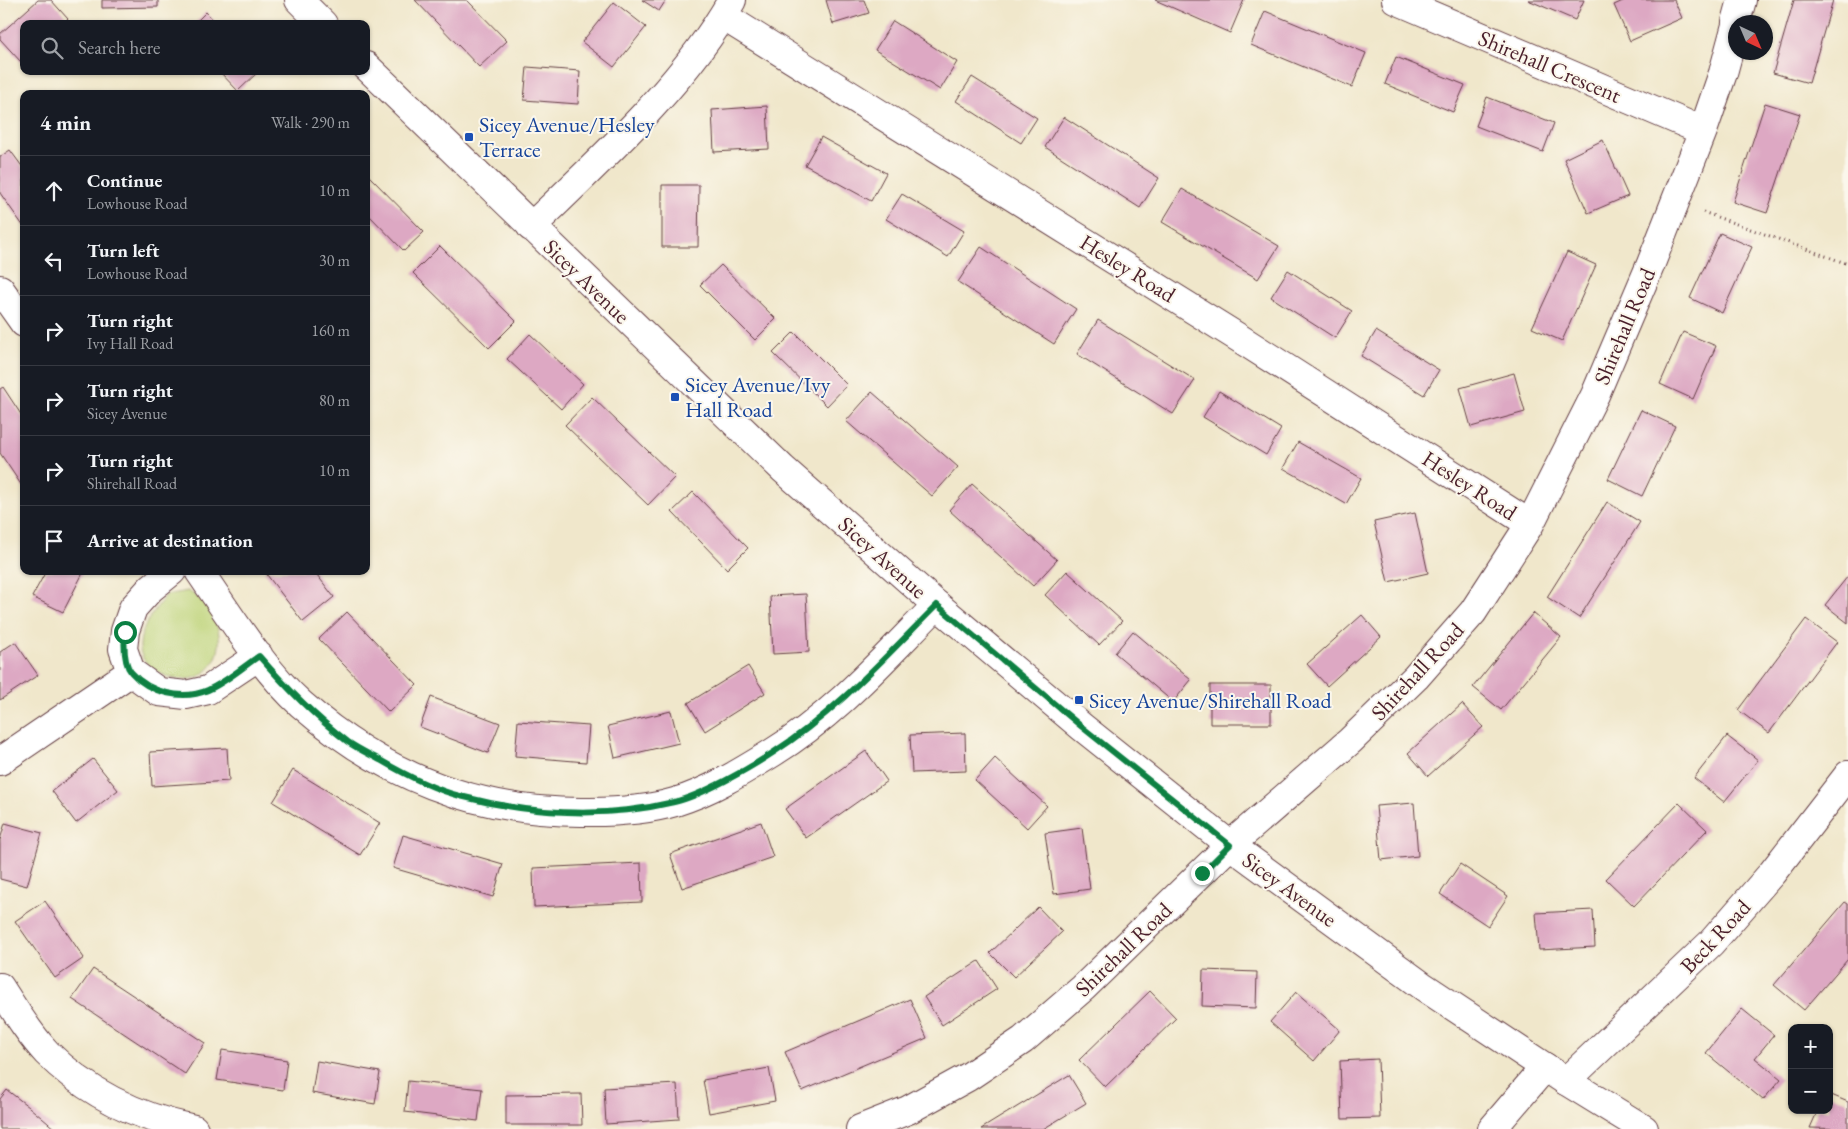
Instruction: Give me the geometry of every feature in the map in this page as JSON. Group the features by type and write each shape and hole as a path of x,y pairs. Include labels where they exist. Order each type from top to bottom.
{"street":[{"path":"299,0 319,20"},
{"name":"Shirehall Crescent","path":"1396,0 1703,132"},
{"name":"Shirehall Road","path":"1738,15 1742,0"},
{"path":"531,227 616,146 675,80 727,8"},
{"name":"Hesley Road","path":"727,8 1530,524"},
{"name":"Shirehall Road","path":"860,1129 908,1110 968,1077 1023,1040 1083,988 1230,845 1350,742 1416,677 1473,612 1530,524 1595,395 1703,132 1728,57"},
{"name":"Sicey Avenue","path":"370,70 783,468 937,605 1082,727 1230,845 1424,987 1555,1074 1644,1129"},
{"path":"0,289 20,317"},
{"path":"167,575 151,588 133,608 125,632 123,649 131,672 159,692 186,695 208,690 259,656"},
{"path":"202,575 259,656 306,708 350,743 402,772 458,796 512,807 564,813 622,812 676,802 722,781 774,752 822,717 865,680 937,605"},
{"path":"0,761 131,672"},
{"name":"Beck Road","path":"1492,1129 1555,1074 1670,984 1711,943 1772,874 1848,775"},
{"path":"0,987 46,1052 82,1081 119,1106 162,1122 194,1129"}],"path":[{"path":"1675,202 1848,264"}],"green space":[{"path":"188,591 210,610 218,630 218,650 215,660 201,675 193,678 172,678 153,669 146,662 141,654 141,638 146,624 166,595"}],"building":[{"path":"38,0 51,0 68,19 20,20 20,61 0,39 0,34"},
{"path":"102,0 158,0 158,7 102,8"},
{"path":"415,0 467,0 507,41 479,67"},
{"path":"642,0 666,0 659,11"},
{"path":"826,0 864,0 869,13 833,24"},
{"path":"1155,0 1244,0 1230,33"},
{"path":"1528,0 1584,0 1575,20"},
{"path":"1625,0 1674,0 1682,18 1630,41 1614,5"},
{"path":"1794,0 1833,0 1809,83 1773,73"},
{"path":"614,2 646,27 614,67 582,42"},
{"path":"1265,11 1366,53 1352,87 1251,45"},
{"path":"206,12 213,20 198,20"},
{"path":"893,21 957,62 940,90 875,50"},
{"path":"1396,57 1465,85 1453,112 1385,84"},
{"path":"527,67 580,71 578,104 524,100"},
{"path":"223,75 255,75 239,90"},
{"path":"972,77 1037,118 1021,143 956,101"},
{"path":"1487,97 1554,123 1543,152 1476,126"},
{"path":"1765,103 1800,114 1767,213 1733,202"},
{"path":"767,106 769,149 714,152 712,110"},
{"path":"1064,117 1159,178 1140,208 1045,147"},
{"path":"821,137 886,173 871,201 805,165"},
{"path":"1603,140 1628,196 1588,213 1564,159"},
{"path":"10,150 20,164 20,221 0,193 0,157"},
{"path":"370,177 424,232 404,251 370,216"},
{"path":"662,185 699,185 698,247 662,247"},
{"path":"1182,189 1279,246 1258,279 1162,222"},
{"path":"902,194 964,231 948,257 886,219"},
{"path":"1720,233 1752,247 1722,313 1690,298"},
{"path":"440,246 516,321 489,348 413,273"},
{"path":"981,247 1076,309 1054,344 958,282"},
{"path":"1567,252 1596,265 1562,341 1532,328"},
{"path":"721,265 776,319 755,340 700,285"},
{"path":"1288,270 1352,311 1335,338 1271,297"},
{"path":"1098,320 1195,380 1173,414 1077,354"},
{"path":"1376,331 1439,370 1424,395 1361,356"},
{"path":"794,332 847,385 827,406 773,353"},
{"path":"1683,332 1716,346 1693,399 1660,384"},
{"path":"530,334 583,384 561,409 507,359"},
{"path":"1514,373 1525,412 1471,427 1460,388"},
{"path":"3,387 20,413 20,483 0,453 0,389"},
{"path":"1219,391 1281,429 1266,455 1203,417"},
{"path":"872,392 958,467 932,496 846,421"},
{"path":"592,397 675,477 648,505 565,425"},
{"path":"1641,410 1675,426 1642,496 1608,479"},
{"path":"1298,442 1361,478 1346,504 1283,468"},
{"path":"972,484 1057,560 1033,586 949,510"},
{"path":"693,492 748,548 727,569 672,512"},
{"path":"1607,502 1640,522 1579,618 1547,597"},
{"path":"1415,513 1428,573 1388,582 1374,522"},
{"path":"1067,571 1122,621 1099,645 1045,595"},
{"path":"44,575 82,575 63,612 32,597"},
{"path":"267,575 317,575 334,597 303,622"},
{"path":"1848,576 1848,623 1825,605"},
{"path":"806,594 809,652 773,654 770,596"},
{"path":"347,612 417,685 389,712 319,639"},
{"path":"1533,613 1561,637 1501,710 1473,687"},
{"path":"1362,615 1381,637 1327,686 1307,664"},
{"path":"1806,619 1837,642 1769,733 1738,710"},
{"path":"1133,631 1191,680 1173,702 1115,653"},
{"path":"15,642 38,675 0,700 0,652"},
{"path":"748,666 765,693 705,731 688,703"},
{"path":"1210,685 1271,685 1271,724 1210,724"},
{"path":"431,697 500,723 488,753 420,727"},
{"path":"1462,704 1483,727 1428,776 1408,753"},
{"path":"671,711 679,743 615,758 608,726"},
{"path":"518,721 589,726 586,762 515,756"},
{"path":"965,733 966,771 912,773 910,735"},
{"path":"1727,736 1758,760 1724,802 1694,778"},
{"path":"227,748 229,781 152,786 150,752"},
{"path":"866,751 887,781 806,838 785,809"},
{"path":"995,758 1047,806 1027,828 975,780"},
{"path":"93,759 118,790 76,823 52,791"},
{"path":"293,770 380,823 360,855 273,802"},
{"path":"1414,803 1418,856 1381,860 1376,806"},
{"path":"1679,803 1707,830 1634,906 1606,879"},
{"path":"761,822 773,857 682,888 670,854"},
{"path":"5,823 42,833 27,886 0,879 0,840"},
{"path":"1082,828 1090,889 1054,894 1045,833"},
{"path":"403,835 503,864 493,897 393,868"},
{"path":"641,863 642,902 534,907 533,868"},
{"path":"1460,864 1508,896 1488,926 1440,894"},
{"path":"45,901 84,958 55,978 15,921"},
{"path":"1845,902 1848,904 1848,959 1804,1010 1774,985"},
{"path":"1038,907 1062,932 1014,977 990,953"},
{"path":"1593,910 1595,947 1539,950 1536,913"},
{"path":"979,961 997,989 942,1025 924,997"},
{"path":"93,969 205,1043 185,1074 72,999"},
{"path":"1203,970 1257,972 1256,1008 1202,1006"},
{"path":"1150,991 1176,1018 1105,1087 1079,1060"},
{"path":"1296,992 1340,1030 1314,1061 1270,1022"},
{"path":"910,999 927,1038 802,1091 785,1052"},
{"path":"1742,1009 1774,1035 1755,1058 1781,1079 1763,1100 1706,1053"},
{"path":"222,1050 287,1060 283,1090 217,1080"},
{"path":"1378,1059 1380,1118 1342,1119 1340,1061"},
{"path":"317,1061 380,1072 375,1104 312,1093"},
{"path":"769,1068 775,1101 709,1113 703,1080"},
{"path":"1069,1075 1086,1103 1043,1129 981,1129"},
{"path":"408,1081 482,1089 478,1121 405,1112"},
{"path":"677,1084 679,1119 606,1124 604,1088"},
{"path":"7,1090 55,1129 0,1129 0,1099"},
{"path":"581,1094 582,1125 506,1125 506,1095"},
{"path":"1833,1096 1848,1102 1848,1129 1810,1128 1816,1114 1833,1114"}],"place":[{"name":"Sicey Avenue/Hesley Terrace","path":"469,137"},
{"name":"Sicey Avenue/Ivy Hall Road","path":"675,397"},
{"name":"Sicey Avenue/Shirehall Road","path":"1079,700"}],"route":[{"path":"125,632 123,649 131,672 159,692 186,695 208,690 259,656 299,702 350,743 402,772 458,796 512,807 564,813 622,812 676,802 722,781 774,752 822,717 865,680 937,605 1082,727 1230,845 1202,873"}]}
